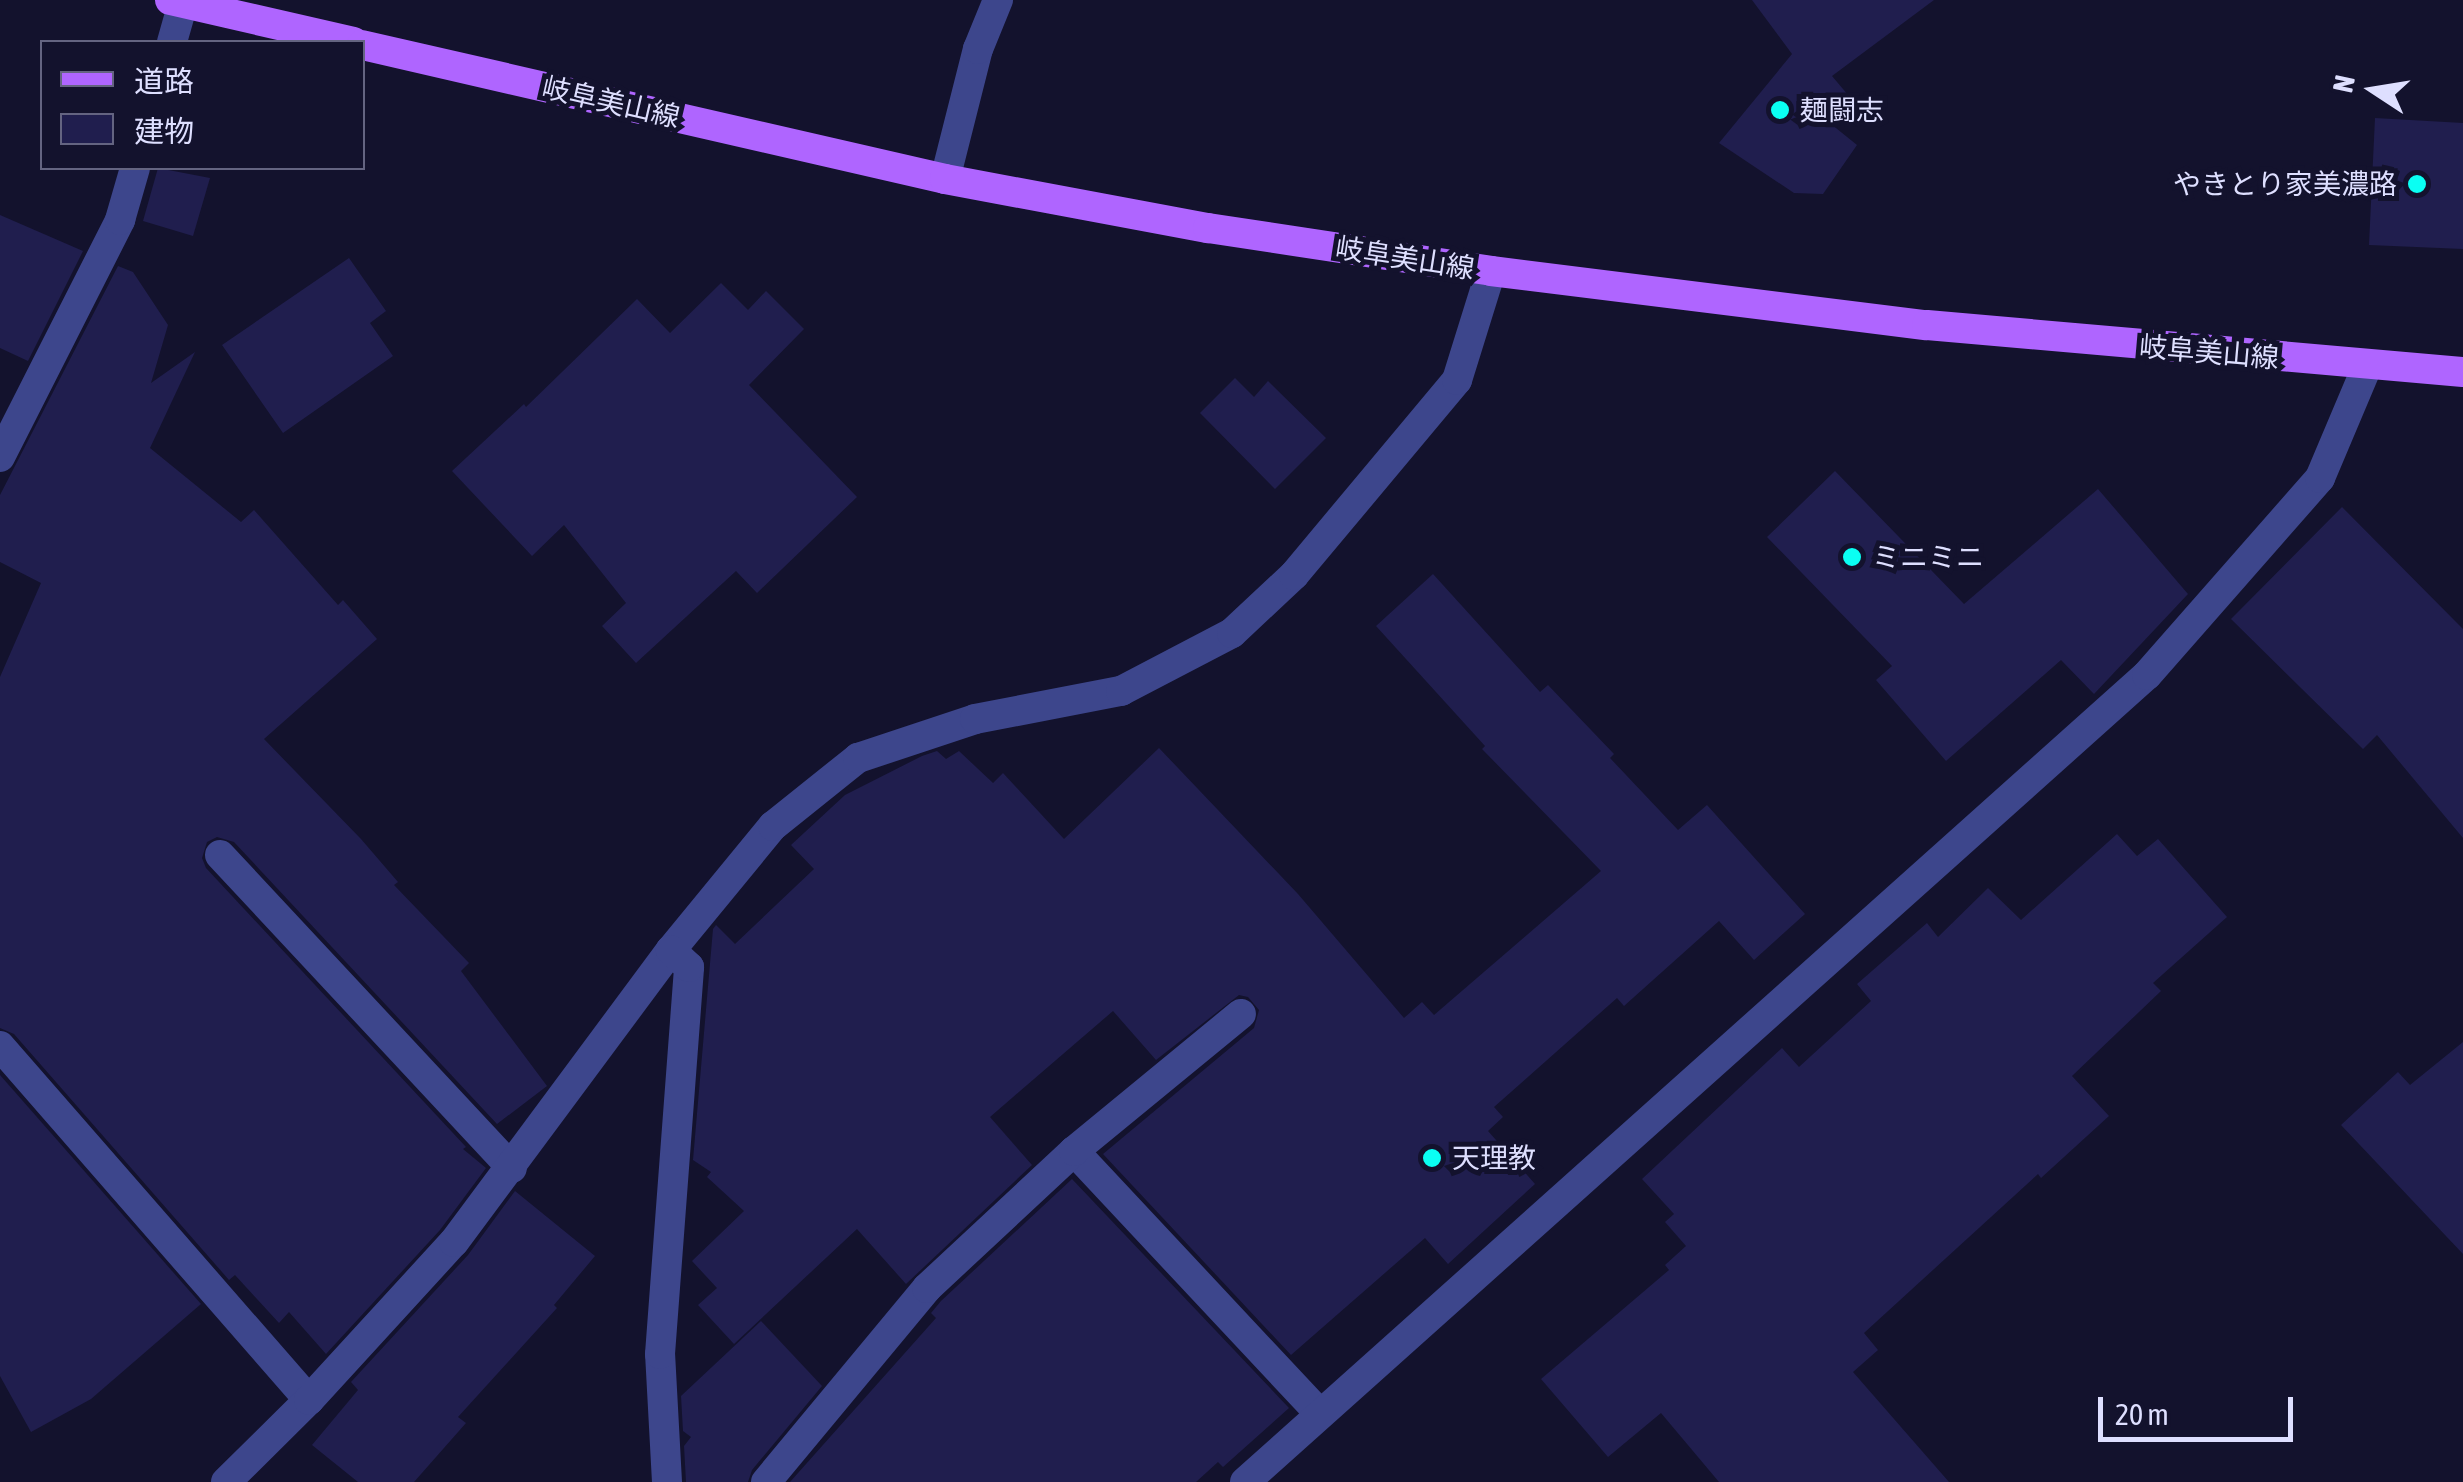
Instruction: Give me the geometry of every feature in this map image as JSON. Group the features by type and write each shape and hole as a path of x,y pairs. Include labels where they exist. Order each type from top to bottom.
{"main road":[{"path":"177,2 344,40"},
{"name":"岐阜美山線","path":"365,45 945,179 1208,228 1491,272 1927,325 2367,367 2463,372"}],"street":[{"path":"945,179 978,49 998,0"},
{"path":"172,40 177,2"},
{"path":"0,457 120,220 135,170"},
{"path":"226,1482 454,1242 671,950 774,826 858,758 975,719 1121,691 1232,633 1294,575 1457,380 1491,272"},
{"path":"1245,1482 1278,1471 1320,1414 2147,675 2320,478 2367,367"},
{"path":"220,854 512,1168"},
{"path":"667,1482 660,1354 690,967 671,950"},
{"path":"766,1482 926,1288 1074,1151 1241,1014"},
{"path":"0,1046 308,1400"},
{"path":"1074,1151 1320,1414"}],"building":[{"path":"1752,0 1934,0 1832,76 1854,102 1831,124 1857,145 1823,194 1794,193 1719,143 1792,54"},
{"name":"やきとり家美濃路","path":"2375,118 2463,123 2463,249 2369,245"},
{"path":"157,170 210,178 193,236 143,221"},
{"path":"0,215 83,251 28,361 0,348"},
{"path":"349,258 386,311 370,323 393,356 283,433 222,345"},
{"path":"118,266 133,272 168,325 151,383 195,352 150,448 241,522 254,510 338,605 343,600 377,639 264,739 361,839 398,882 394,885 469,963 461,971 547,1086 497,1124 234,842 217,837 207,842 202,858 206,868 466,1147 463,1149 486,1168 440,1230 326,1354 289,1312 279,1323 235,1275 229,1280 14,1034 0,1028 0,677 41,583 0,562 0,495"},
{"path":"721,283 748,310 766,291 804,329 749,385 857,497 757,593 736,571 636,663 602,626 626,603 564,525 532,556 452,471 524,404 526,407 637,299 670,333"},
{"path":"1235,378 1254,397 1268,381 1326,438 1275,489 1200,413"},
{"path":"1835,471 1964,604 2098,489 2188,594 2094,694 2061,660 1946,761 1876,680 1892,666 1767,537"},
{"path":"2342,507 2463,629 2463,838 2377,735 2363,749 2231,619"},
{"path":"1433,574 1540,692 1548,685 1614,754 1610,758 1678,830 1707,805 1805,914 1754,960 1719,921 1624,1006 1617,998 1494,1107 1503,1117 1488,1131 1535,1184 1448,1264 1425,1238 1291,1355 1103,1154 1254,1028 1259,1010 1248,997 1239,995 1156,1060 1113,1011 990,1117 1032,1165 906,1284 857,1229 734,1344 698,1305 717,1288 692,1261 744,1211 707,1177 711,1172 693,1160 713,929 716,925 735,944 814,869 791,845 845,795 922,756 937,751 946,759 959,751 993,783 1003,773 1064,839 1159,748 1298,894 1404,1018 1422,1002 1434,1015 1601,871 1482,749 1485,746 1376,626"},
{"path":"2117,834 2137,856 2158,839 2227,917 2153,983 2161,991 2072,1076 2109,1116 2041,1178 2038,1174 1864,1333 1878,1350 1853,1372 1949,1482 1719,1482 1661,1413 1608,1457 1541,1379 1669,1270 1665,1265 1686,1246 1665,1222 1674,1214 1642,1179 1782,1048 1799,1067 1871,1001 1857,984 1927,923 1938,937 1988,888 2021,920"},
{"path":"2463,1042 2463,1254 2341,1125 2398,1072 2410,1085"},
{"path":"0,1075 201,1304 91,1399 31,1432 0,1376"},
{"path":"1072,1179 1289,1408 1223,1467 1218,1462 1196,1482 790,1482 936,1318 931,1313 941,1301"},
{"path":"515,1191 595,1256 554,1305 557,1308 458,1417 466,1423 414,1482 358,1482 312,1445 358,1390 351,1382 468,1255"},
{"path":"761,1321 822,1386 752,1470 748,1482 686,1482 684,1446 691,1437 683,1431 681,1396"}],"place":[{"name":"麺闘志","path":"1780,110"},
{"name":"やきとり家美濃路","path":"2417,184"},
{"name":"ミニミニ","path":"1852,557"},
{"name":"天理教","path":"1432,1158"}]}
